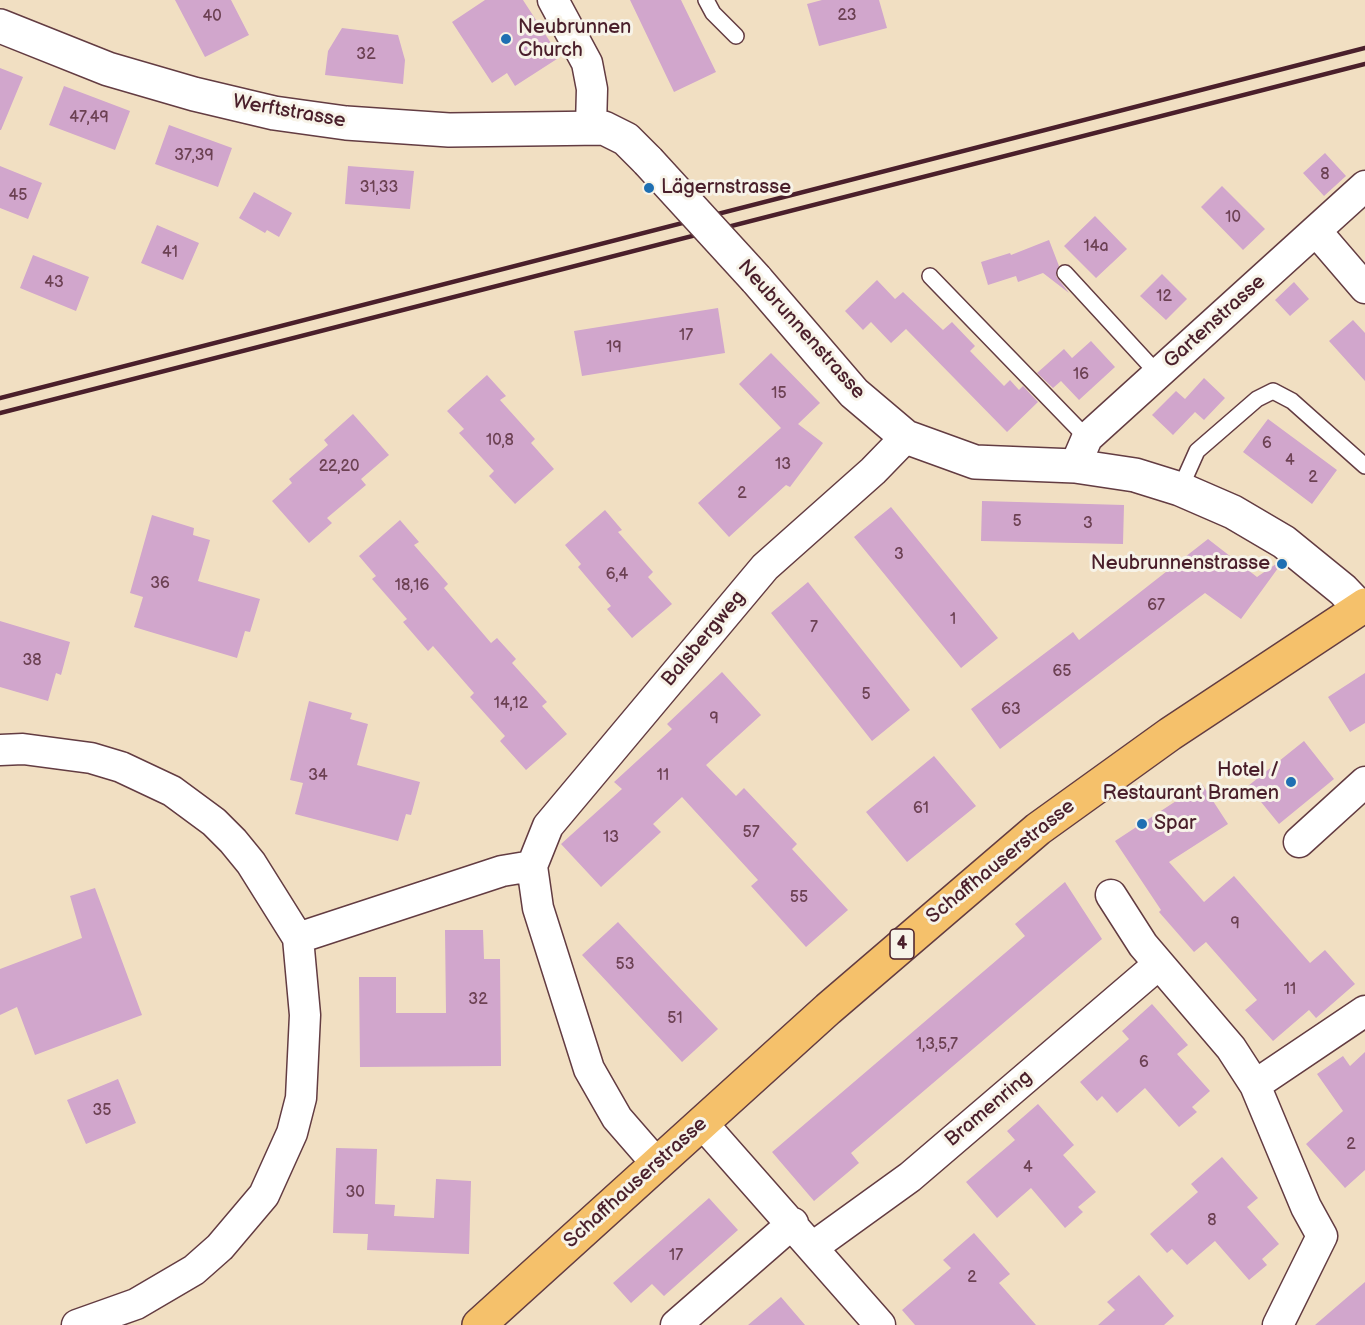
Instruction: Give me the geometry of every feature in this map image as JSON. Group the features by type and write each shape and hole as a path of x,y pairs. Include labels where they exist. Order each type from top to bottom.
{"main road":[{"name":"Schaffhauserstrasse","path":"479,1325 903,942 1058,813 1170,734 1363,606"}],"street":[{"path":"553,0 587,63 592,89 591,126"},
{"name":"Werftstrasse","path":"0,26 108,69 194,94 274,113 346,123 449,130 591,126"},
{"name":"Neubrunnenstrasse","path":"591,126 616,132 648,161 756,279 854,393 906,437 975,462 1081,452 1135,475 1180,489 1233,512 1284,542 1363,606"},
{"name":"Gartenstrasse","path":"1081,452 1158,374 1365,186"},
{"path":"1316,231 1365,288"},
{"name":"Balsbergweg","path":"657,1164 617,1118 589,1069 538,908 532,866 548,826 765,567 873,471 906,437"},
{"path":"0,750 23,749 91,758 121,766 172,791 214,822 233,841 251,863 298,938 305,1016 302,1098 292,1133 264,1195 220,1247 180,1279 136,1304 77,1325"},
{"path":"1299,842 1365,782"},
{"path":"298,938 502,871 532,866"},
{"path":"1111,895 1143,945 1231,1048 1255,1085 1306,1207 1322,1236 1278,1325"},
{"name":"Bramenring","path":"813,1247 910,1177 1159,964"},
{"path":"1255,1085 1365,1011"},
{"path":"702,1123 793,1223 880,1325"},
{"path":"676,1325 793,1223"}],"lane":[{"path":"706,0 713,13 736,36"},
{"path":"1065,273 1158,374"},
{"path":"930,276 1081,452"},
{"path":"1180,489 1197,451 1257,399 1273,391 1292,401 1365,466"}],"building":[{"path":"175,0 231,0 249,35 205,57"},
{"path":"485,0 523,0 560,57 515,86 507,73 492,83 452,22"},
{"path":"630,0 681,0 716,72 674,92"},
{"path":"822,0 879,0 887,28 819,46 807,4"},
{"path":"342,28 398,35 405,60 403,84 325,75 328,51"},
{"path":"0,68 23,77 1,130 0,130"},
{"path":"64,86 130,111 115,150 49,125"},
{"path":"169,125 232,148 218,187 155,164"},
{"path":"1325,153 1346,176 1324,196 1303,173"},
{"path":"0,166 42,183 28,219 0,208"},
{"path":"348,166 414,171 410,209 345,204"},
{"path":"1222,186 1265,229 1243,250 1201,207"},
{"path":"254,192 292,213 279,237 267,230 265,233 239,218"},
{"path":"1095,216 1127,249 1096,278 1064,246"},
{"path":"157,225 199,243 183,280 141,263"},
{"path":"1049,240 1059,266 1056,276 1069,293 1043,273 1018,282 1016,276 988,285 981,262 1010,253 1011,255"},
{"path":"33,255 89,277 76,311 20,288"},
{"path":"1162,274 1187,299 1166,320 1140,296"},
{"path":"877,280 895,299 903,292 943,330 952,322 975,346 970,351 1004,386 1010,380 1019,390 1023,386 1038,402 1007,432 906,329 891,343 871,322 863,330 845,311"},
{"path":"1294,282 1309,299 1290,316 1275,300"},
{"path":"718,308 725,353 582,376 574,331"},
{"path":"1353,320 1365,333 1365,381 1329,341"},
{"path":"1091,341 1115,367 1079,400 1061,381 1053,388 1037,373 1064,349 1072,358"},
{"path":"771,353 820,403 798,424 823,443 790,487 786,485 729,537 698,503 781,428 739,384"},
{"path":"487,375 506,396 500,400 535,439 531,443 554,469 515,504 489,476 494,471 459,433 464,429 447,411"},
{"path":"1204,378 1225,398 1204,420 1195,412 1173,435 1152,415 1176,391 1185,399"},
{"path":"353,414 389,455 361,479 366,485 327,518 332,523 309,543 272,501 292,483 289,479 328,445 324,440"},
{"path":"1268,419 1337,470 1312,504 1243,452"},
{"path":"982,501 1124,505 1123,544 981,541"},
{"path":"891,507 998,638 961,668 854,537"},
{"path":"605,510 622,530 618,532 653,572 648,577 672,604 632,638 607,609 611,606 578,567 581,564 565,545"},
{"path":"152,515 194,528 193,535 210,540 198,581 260,599 250,632 245,631 237,658 134,627 143,597 130,593"},
{"path":"400,520 419,542 414,545 448,584 444,588 491,643 497,638 516,659 512,663 547,702 542,706 567,734 526,770 500,741 505,736 470,697 474,693 433,646 428,651 403,622 407,619 372,579 376,576 359,556"},
{"path":"1208,539 1257,577 1279,562 1281,564 1241,619 1205,593 1000,749 971,709 1073,632 1079,640"},
{"path":"808,582 910,710 872,741 771,613"},
{"path":"0,621 70,642 61,675 56,673 48,701 0,687"},
{"path":"722,672 761,715 706,765 736,796 744,788 797,844 792,849 848,910 806,947 751,886 758,880 682,797 653,824 661,832 601,887 561,844 622,789 614,782 672,729 667,724"},
{"path":"1365,673 1365,723 1350,732 1328,697"},
{"path":"309,701 352,713 350,719 368,724 357,765 420,782 411,815 406,814 398,841 295,814 303,783 290,780"},
{"name":"Hotel / Restaurant Bramen","path":"1304,741 1334,779 1279,824 1248,786"},
{"path":"934,756 976,806 907,862 866,812"},
{"path":"1202,784 1228,824 1169,862 1204,902 1234,876 1310,963 1325,950 1355,984 1316,1018 1309,1010 1273,1041 1245,1010 1257,1000 1206,942 1194,952 1159,912 1161,910 1115,841"},
{"path":"1065,882 1102,939 851,1153 859,1163 814,1201 772,1152 1025,936 1015,924"},
{"path":"95,888 142,1015 35,1055 17,1007 0,1015 0,969 82,938 70,896"},
{"path":"618,922 718,1029 682,1062 582,955"},
{"path":"445,930 483,930 484,959 500,959 501,1066 360,1067 359,977 396,977 396,1013 446,1013"},
{"path":"1152,1004 1188,1045 1177,1054 1210,1091 1192,1107 1197,1112 1179,1127 1145,1088 1117,1113 1102,1096 1097,1101 1080,1082 1129,1039 1122,1031"},
{"path":"1365,1052 1365,1170 1345,1188 1306,1144 1343,1111 1317,1074 1343,1056 1350,1066"},
{"path":"118,1079 136,1123 86,1144 67,1100"},
{"path":"1038,1104 1074,1145 1063,1155 1096,1192 1078,1207 1083,1212 1065,1228 1031,1188 997,1218 966,1182 1015,1140 1007,1131"},
{"path":"336,1148 377,1149 375,1204 395,1205 394,1216 434,1218 436,1179 471,1181 469,1254 367,1250 368,1234 333,1233"},
{"path":"1222,1157 1258,1198 1247,1207 1279,1244 1262,1259 1267,1265 1249,1280 1215,1241 1187,1265 1172,1249 1167,1253 1150,1234 1198,1192 1191,1184"},
{"path":"709,1198 738,1230 664,1296 652,1284 631,1303 613,1283"},
{"path":"974,1233 1010,1274 999,1283 1036,1325 915,1325 902,1310 951,1268 943,1260"},
{"path":"1139,1275 1174,1316 1164,1325 1098,1325 1115,1310 1107,1302"},
{"path":"1365,1282 1365,1325 1315,1325"},
{"path":"781,1297 805,1325 748,1325"}],"railway":[{"path":"0,398 1365,48"},
{"path":"0,413 1365,64"}],"place":[{"name":"Neubrunnen Church","path":"506,39"},
{"name":"Lägernstrasse","path":"649,188"},
{"name":"Neubrunnenstrasse","path":"1282,564"},
{"name":"Hotel / Restaurant Bramen","path":"1291,782"},
{"name":"Spar","path":"1142,824"}]}
